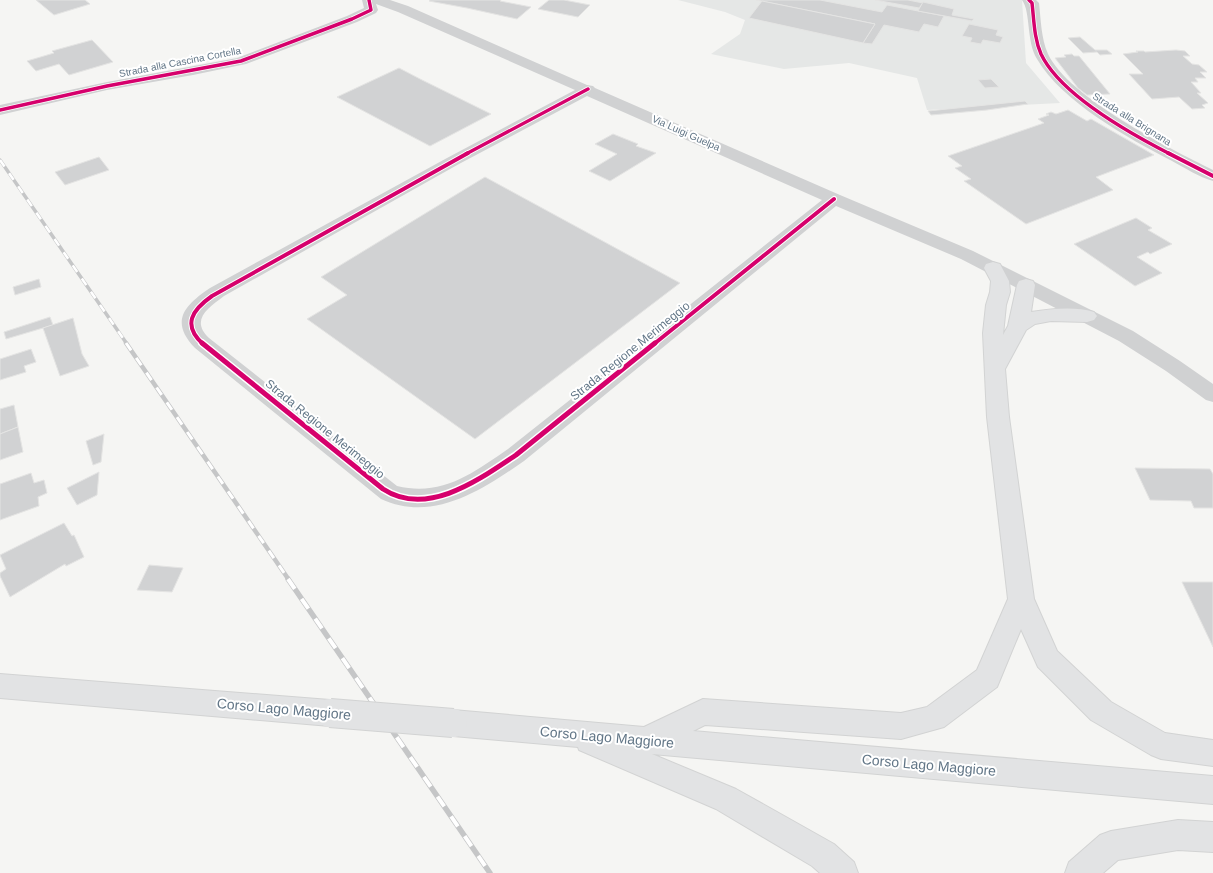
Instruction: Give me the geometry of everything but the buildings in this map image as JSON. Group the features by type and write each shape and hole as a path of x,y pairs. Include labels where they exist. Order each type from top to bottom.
{"highway":[{"path":"993,268 1000,281 1000,292 996,305 993,333 998,417 1021,599 1047,659 1101,711 1161,746 1213,753"},
{"path":"996,368 1018,326 1024,284 1011,286 1000,292"},
{"path":"1018,326 1030,318 1052,315 1087,316"},
{"path":"644,740 703,712 901,726 934,718 987,678 1021,599"},
{"name":"Corso Lago Maggiore","path":"0,686 570,733 1213,790"},
{"path":"570,733 726,799 823,855 843,873"},
{"path":"1080,873 1111,846 1178,835 1213,837"}],"street":[{"name":"Strada alla Cascina Cortella","path":"0,110 106,86 241,61 352,19 371,10 369,0"},
{"name":"Via Luigi Guelpa","path":"377,0 403,9 588,89 993,268 1126,336 1173,366 1213,395"},
{"name":"Strada alla Brignana","path":"1029,0 1032,3 1036,33 1043,58 1058,77 1110,119 1150,144 1213,176"},
{"name":"Strada Regione Merimeggio","path":"588,89 446,165 217,292 198,306 191,319 193,332 202,343 390,494 416,499 442,497 464,488 516,455 834,199"}],"shaded area":[{"path":"678,0 1022,0 1026,63 1060,103 927,110 917,78 849,63 784,69 711,54 740,34 745,20 725,12"}],"railway":[{"path":"0,160 127,344"},
{"path":"126,343 289,580"},
{"path":"288,579 490,873"}],"cycle path":[{"path":"0,110 107,86 241,61 352,19 371,10 369,0"},
{"path":"1029,0 1032,3 1035,32 1041,53 1048,66 1064,83 1102,113 1132,133 1213,176"},
{"path":"588,89 453,161 217,292 201,304 193,314 191,320 193,333 202,343 386,491 409,498 426,499 442,496 473,483 516,455 834,199"}]}
